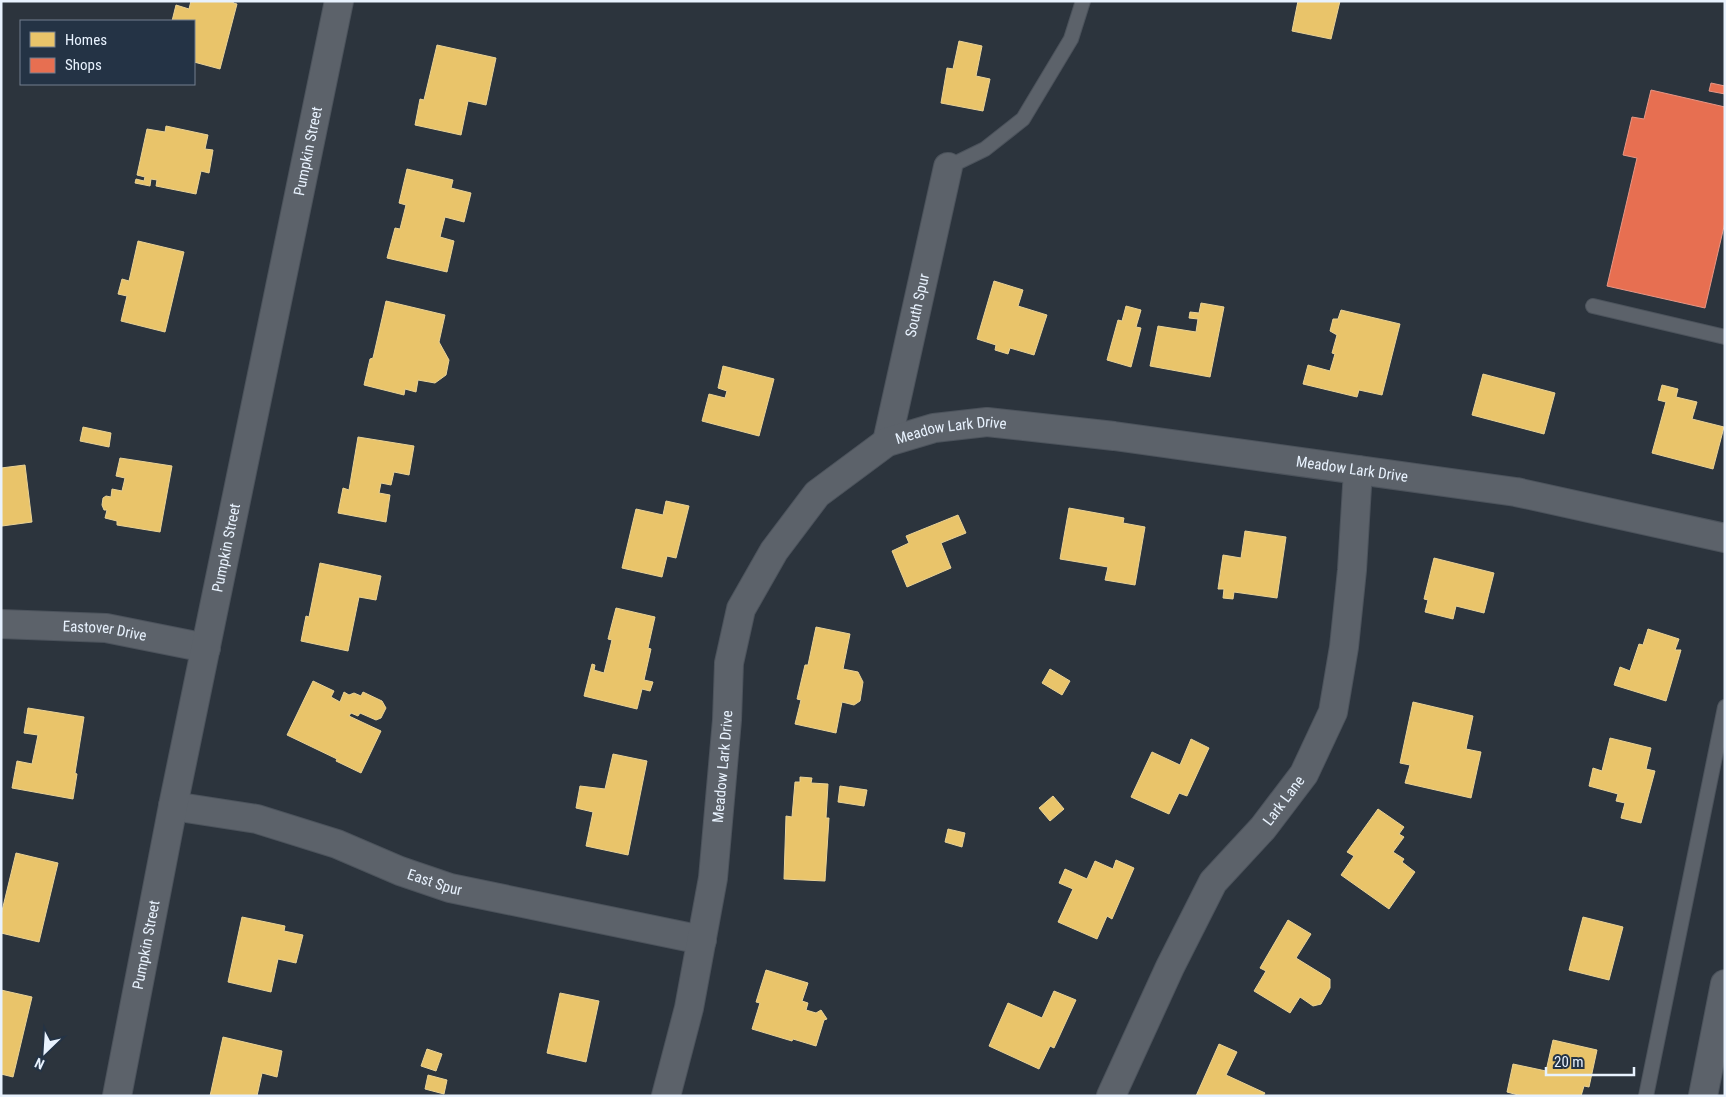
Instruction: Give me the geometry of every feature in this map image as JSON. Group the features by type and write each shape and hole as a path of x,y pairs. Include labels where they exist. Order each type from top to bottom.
{"street":[{"name":"Pumpkin Street","path":"117,1096 173,806 339,1"},
{"name":"South Spur","path":"887,442 948,167"},
{"name":"Meadow Lark Drive","path":"666,1096 689,1008 714,868 727,720 729,663 741,609 774,551 818,494 887,442 934,428 987,422 1114,436 1516,492 1725,538"},
{"name":"Lark Lane","path":"1111,1096 1170,967 1213,882 1263,828 1304,774 1333,712 1344,647 1352,570 1358,470"},
{"name":"Eastover Drive","path":"1,624 106,628 206,648"},
{"name":"East Spur","path":"173,806 257,819 337,844 400,871 450,888 702,940"},
{"path":"1712,1082 1725,984"}],"lane":[{"path":"948,167 985,149 1023,119 1070,39 1083,1"},
{"path":"1593,306 1725,337"},
{"path":"1646,1096 1725,707"}],"building: Homes":[{"path":"191,1 234,1 233,3 237,4 220,69 195,62 195,20 172,20 176,5 189,9"},
{"path":"1298,1 1340,1 1331,39 1292,31"},
{"path":"959,41 982,46 976,76 990,79 983,111 941,103 947,68 953,69"},
{"path":"437,45 496,58 486,105 468,101 461,135 415,125 420,99 424,100"},
{"path":"166,126 208,135 205,149 213,150 209,173 201,171 196,194 156,186 157,180 151,179 150,186 135,183 136,179 144,181 145,177 137,175 147,129 165,132"},
{"path":"407,169 453,180 451,188 471,193 464,222 445,217 440,237 454,241 447,272 387,258 395,228 400,229 406,205 399,203"},
{"path":"138,241 184,252 165,332 121,321 127,296 118,294 122,279 129,281"},
{"path":"994,281 1023,290 1018,306 1047,315 1034,355 1010,348 1008,354 995,350 996,345 977,339"},
{"path":"386,301 445,315 439,342 449,360 446,375 435,383 418,380 416,392 405,389 404,395 364,385 370,359 373,358"},
{"path":"1201,303 1224,307 1210,377 1150,366 1158,326 1196,332 1198,319 1189,318 1190,312 1199,313"},
{"path":"1126,306 1141,310 1136,327 1141,328 1131,367 1107,360 1118,320 1122,321"},
{"path":"1341,310 1400,324 1382,395 1359,390 1357,397 1303,384 1308,365 1330,371 1335,354 1332,353 1337,335 1330,331 1333,319 1338,319"},
{"path":"723,366 774,379 759,436 702,421 709,394 725,398 727,391 718,388"},
{"path":"1483,374 1555,393 1544,434 1472,415"},
{"path":"1662,385 1678,389 1676,397 1697,402 1692,419 1724,427 1713,469 1652,453 1666,402 1658,400"},
{"path":"83,427 111,433 109,447 80,441"},
{"path":"358,437 414,446 409,475 394,472 391,485 381,483 379,493 390,495 386,522 338,513 343,488 349,490"},
{"path":"120,458 172,466 160,532 117,525 117,521 105,518 107,510 104,510 102,505 103,498 106,496 111,497 112,489 122,491 125,478 116,476"},
{"path":"25,465 32,522 2,526 1,468"},
{"path":"666,501 689,506 676,558 667,556 662,577 622,568 636,509 663,515"},
{"path":"1069,508 1124,518 1123,523 1145,527 1135,585 1105,580 1108,567 1060,559"},
{"path":"958,515 966,533 941,543 951,568 907,587 892,551 909,543 906,536"},
{"path":"1245,531 1286,537 1277,598 1234,592 1233,599 1223,598 1224,589 1218,589 1223,555 1241,558"},
{"path":"1434,558 1494,573 1484,613 1456,606 1453,619 1425,612 1428,600 1424,599"},
{"path":"320,563 381,576 376,600 359,597 348,651 301,641 306,616 309,617"},
{"path":"616,608 655,617 648,648 651,649 644,680 653,682 650,691 642,689 637,709 584,696 592,664 595,665 594,670 604,673 612,640 608,639"},
{"path":"816,627 850,634 843,669 858,672 863,682 860,701 854,705 842,702 836,733 795,724 801,700 797,699 805,665 808,665"},
{"path":"1648,629 1679,639 1675,650 1681,650 1666,701 1614,685 1620,667 1630,671 1639,644 1643,645"},
{"path":"1050,669 1070,681 1062,695 1042,683"},
{"path":"313,681 334,691 331,697 340,702 344,692 349,695 354,693 361,696 363,692 382,701 386,708 381,718 376,720 360,713 358,716 351,713 349,716 381,731 361,773 287,735"},
{"path":"1413,702 1473,716 1466,749 1481,752 1471,798 1405,783 1410,765 1400,763"},
{"path":"28,708 84,717 73,799 12,788 17,761 32,764 38,735 24,733"},
{"path":"1610,738 1651,748 1646,769 1655,771 1641,823 1621,818 1625,803 1616,801 1618,794 1589,786 1593,768 1602,771"},
{"path":"1191,739 1209,748 1187,796 1179,793 1169,814 1131,797 1152,752 1180,765"},
{"path":"613,754 647,761 628,855 586,846 593,812 576,808 580,786 605,789"},
{"path":"800,777 812,778 811,783 828,784 826,818 829,818 825,881 784,879 786,816 792,817 795,782 800,782"},
{"path":"840,786 867,790 864,806 838,802"},
{"path":"1053,796 1064,809 1050,821 1039,808"},
{"path":"1378,809 1404,827 1399,834 1404,837 1393,852 1404,859 1402,862 1415,872 1389,909 1341,875 1354,856 1347,852"},
{"path":"948,829 965,833 962,847 945,842"},
{"path":"16,853 58,863 39,942 1,933 1,915"},
{"path":"1116,860 1134,868 1112,919 1107,916 1097,939 1058,922 1073,889 1059,883 1065,869 1087,879 1095,861 1113,869"},
{"path":"242,917 285,926 284,931 303,935 296,963 278,959 271,992 228,982"},
{"path":"1583,917 1623,927 1609,980 1569,970"},
{"path":"1288,920 1311,934 1296,958 1330,979 1330,988 1321,1004 1313,1006 1300,997 1290,1013 1254,991 1266,971 1260,968"},
{"path":"766,970 808,983 802,1001 808,1003 806,1010 816,1013 821,1010 827,1019 824,1020 816,1046 752,1029 760,1003 756,1002"},
{"path":"1,990 32,997 13,1077 1,1074"},
{"path":"1054,991 1076,1000 1054,1048 1050,1046 1039,1069 989,1046 1008,1003 1042,1018"},
{"path":"560,993 599,1001 586,1062 547,1053"},
{"path":"223,1037 282,1051 277,1077 262,1073 257,1096 210,1096"},
{"path":"1553,1040 1597,1050 1589,1087 1584,1086 1581,1096 1522,1096 1507,1092 1513,1064 1546,1071"},
{"path":"1219,1044 1237,1052 1226,1075 1265,1093 1263,1096 1196,1096"},
{"path":"427,1049 442,1054 436,1071 421,1066"},
{"path":"428,1075 447,1080 444,1094 425,1089"}],"building: Shops":[{"path":"1711,83 1725,86 1725,94 1709,91"},
{"path":"1651,90 1725,107 1725,222 1705,308 1607,286 1637,158 1623,155 1632,117 1644,119"}]}
